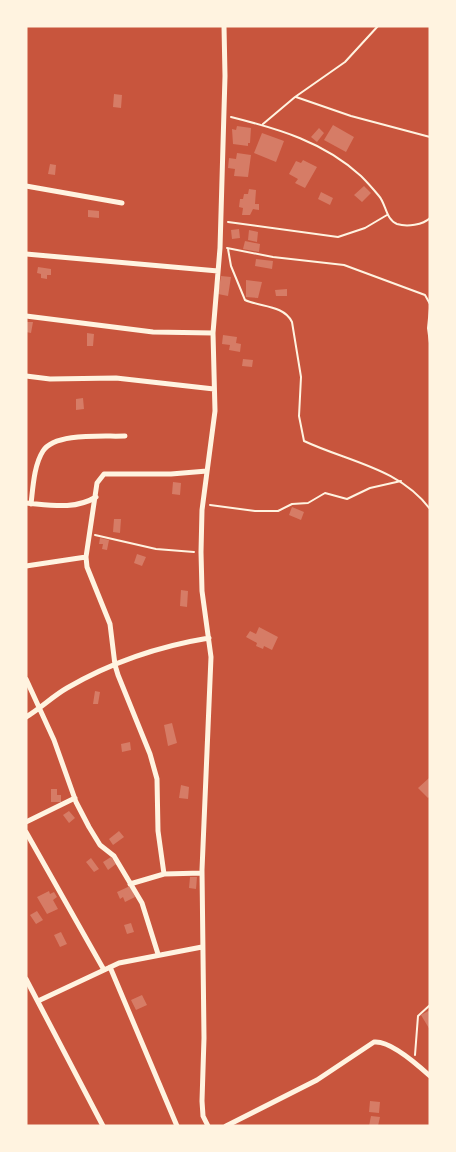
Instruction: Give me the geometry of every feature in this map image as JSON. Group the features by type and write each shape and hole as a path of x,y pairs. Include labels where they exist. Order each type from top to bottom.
{"street":[{"path":"208,1126 203,1116 202,1101 204,1038 202,873 210,675 209,638 202,591 202,552 203,505 214,428 213,333 221,221 224,26"},
{"path":"26,186 122,203"},
{"path":"26,254 218,271"},
{"path":"26,316 153,332 213,333"},
{"path":"26,376 50,379 116,378 214,389"},
{"path":"96,497 84,503 68,506 28,504 38,461 49,445 60,440 76,438 125,436"},
{"path":"164,874 158,831 157,779 141,728 115,665 110,624 90,576 86,557 100,478 109,472 170,474 208,471"},
{"path":"26,566 86,557"},
{"path":"26,717 68,688 115,665 163,648 209,638"},
{"path":"26,680 62,758 74,798 100,845 114,856 130,884 150,923 158,954"},
{"path":"26,822 74,798"},
{"path":"26,832 104,970"},
{"path":"130,884 164,874 202,873"},
{"path":"38,1001 110,967 158,954 202,946"},
{"path":"110,967 177,1126"},
{"path":"26,979 103,1126"},
{"path":"226,1126 317,1080 374,1042 387,1044 415,1062 430,1076"}],"path":[{"path":"262,125 295,97 346,62 378,26"},
{"path":"295,97 351,116 430,138"},
{"path":"224,116 286,131 324,148 362,177 380,196 388,215 396,223 409,225 426,221 430,218"},
{"path":"221,221 338,237 365,228 388,215"},
{"path":"220,248 352,268 425,295 430,304"},
{"path":"228,248 231,266 244,300 280,310 289,315 292,322 301,377 299,416 304,441 328,452 374,467 402,481 421,497 430,509"},
{"path":"430,308 428,328 430,343"},
{"path":"203,505 216,504 255,511 278,511 292,504 308,503 325,493 347,499 370,488 402,481"},
{"path":"90,534 156,549 202,552"},
{"path":"415,1062 417,1019 421,1012 430,1005"}],"building":[{"path":"114,94 122,95 121,108 113,107"},
{"path":"333,125 354,137 346,152 324,140"},
{"path":"237,126 251,128 248,146 233,144 232,129 236,130"},
{"path":"319,128 324,133 317,142 311,137"},
{"path":"262,133 284,141 276,162 254,153"},
{"path":"237,153 251,155 248,177 234,176 235,169 228,168 229,158 236,159"},
{"path":"303,160 317,167 305,188 295,183 298,179 289,174 296,161 301,163"},
{"path":"50,164 56,165 55,175 48,174"},
{"path":"364,186 371,193 362,202 354,195"},
{"path":"249,189 256,190 255,204 259,204 259,210 253,209 250,215 242,215 243,208 239,207 240,199 243,199 244,194 248,194"},
{"path":"321,192 333,198 330,205 318,199"},
{"path":"88,210 99,211 99,218 88,217"},
{"path":"239,229 240,238 232,239 231,230"},
{"path":"249,230 258,232 257,242 248,240"},
{"path":"245,241 260,244 259,252 243,249"},
{"path":"256,259 273,261 272,269 255,266"},
{"path":"38,267 51,269 51,275 47,275 47,279 41,278 41,274 37,273"},
{"path":"221,276 231,277 228,296 218,294"},
{"path":"246,280 262,282 258,298 246,297"},
{"path":"287,289 287,296 276,296 275,290"},
{"path":"26,322 33,322 31,333 26,332"},
{"path":"87,333 94,334 93,346 87,346"},
{"path":"223,335 237,337 236,343 241,344 240,352 229,350 230,345 222,344"},
{"path":"243,359 253,360 252,367 242,366"},
{"path":"83,398 84,409 76,410 76,399"},
{"path":"173,482 181,483 180,495 172,494"},
{"path":"292,507 304,512 301,520 289,515"},
{"path":"114,519 121,519 120,533 113,532"},
{"path":"100,538 109,540 107,550 102,549 103,544 99,544"},
{"path":"137,554 146,557 142,566 134,563"},
{"path":"181,590 188,591 187,607 180,606"},
{"path":"259,627 278,637 272,650 264,646 263,649 256,646 257,643 246,637 250,631 256,634"},
{"path":"95,691 100,692 98,704 93,704"},
{"path":"172,723 177,743 168,746 164,725"},
{"path":"130,742 131,750 122,752 121,744"},
{"path":"429,778 430,796 428,798 418,788"},
{"path":"181,785 189,787 188,799 179,798"},
{"path":"51,789 57,789 57,795 61,795 61,802 51,802"},
{"path":"69,811 75,818 69,823 63,815"},
{"path":"119,831 124,837 113,845 109,839"},
{"path":"111,857 116,864 108,870 103,862"},
{"path":"91,858 99,869 94,872 86,862"},
{"path":"190,877 197,877 196,889 189,888"},
{"path":"130,886 135,897 125,902 123,897 120,899 117,892"},
{"path":"49,891 50,894 54,892 57,897 53,900 58,909 47,914 37,897"},
{"path":"37,911 43,920 36,924 30,915"},
{"path":"131,923 134,932 127,934 124,925"},
{"path":"61,932 67,944 60,947 54,935"},
{"path":"142,995 147,1005 136,1010 131,1000"},
{"path":"430,1010 430,1030 421,1015"},
{"path":"370,1101 380,1102 379,1113 369,1112"},
{"path":"371,1116 380,1117 378,1126 369,1126"}]}
